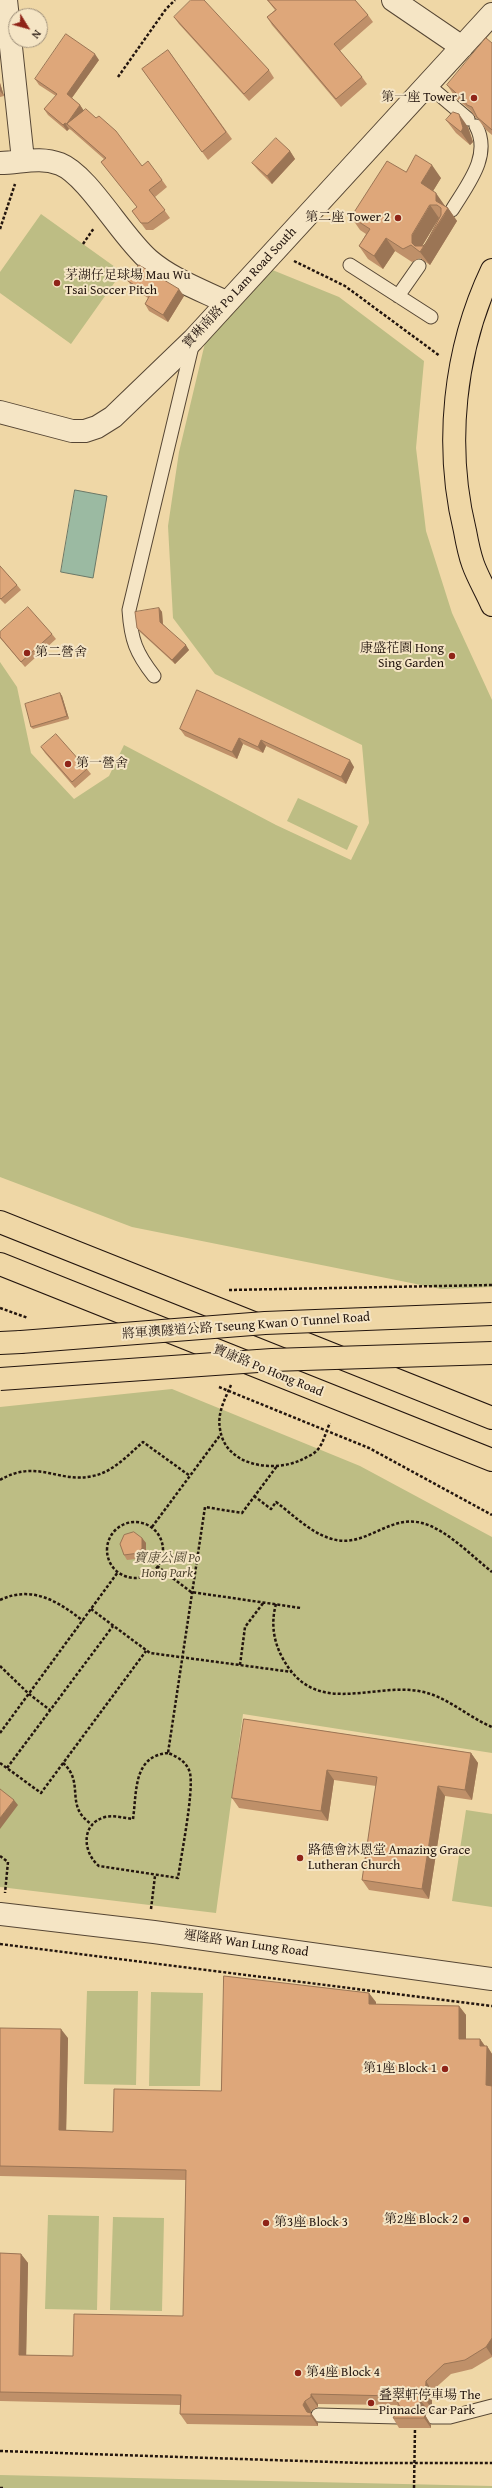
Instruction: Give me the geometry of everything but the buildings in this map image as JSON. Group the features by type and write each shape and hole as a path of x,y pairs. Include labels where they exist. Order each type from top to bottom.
{"main road":[{"path":"492,270 482,290 465,343 455,398 454,454 459,509 472,562 492,605"},
{"path":"0,1222 492,1418"},
{"name":"寶康路 Po Hong Road","path":"0,1264 492,1460"},
{"name":"將軍澳隧道公路 Tseung Kwan O Tunnel Road","path":"0,1343 265,1323 492,1314"},
{"path":"0,1379 272,1360 492,1353"}],"street":[{"path":"6,0 23,160"},
{"path":"393,0 462,47"},
{"name":"寶琳南路 Po Lam Road South","path":"0,412 72,431 85,431 97,427 113,417 193,340 226,302 492,14"},
{"path":"0,163 43,159 61,165 78,175 122,232 149,260 175,277 226,302"},
{"name":"運隆路 Wan Lung Road","path":"2,1905 169,1934 492,1979"}],"lane":[{"path":"428,85 472,122 483,140 483,160 452,210"},
{"path":"350,265 431,316"},
{"path":"398,296 419,266"},
{"path":"154,676 139,657 131,634 129,610 193,340"},
{"path":"432,2417 450,2417 492,2406"},
{"path":"318,2415 400,2417"}],"path":[{"path":"118,77 166,9 175,0"},
{"path":"0,229 23,160"},
{"path":"274,251 345,286 440,356"},
{"path":"215,1307 230,1288 492,1285"},
{"path":"0,1308 31,1319"},
{"path":"232,1383 219,1419 221,1434 227,1447 242,1460 255,1464 277,1466 295,1463 308,1457 319,1449 330,1423"},
{"path":"217,1386 369,1448 492,1515"},
{"path":"152,1527 221,1434"},
{"path":"0,1480 18,1472 31,1470 44,1471 68,1477 94,1476 116,1465 143,1442 190,1476"},
{"path":"168,1754 191,1592 205,1507 242,1513 277,1466"},
{"path":"254,1496 271,1509 276,1502 320,1534 339,1541 359,1540 388,1525 399,1522 422,1523 443,1533 492,1572"},
{"path":"135,1521 152,1527 162,1541 162,1558 157,1566 151,1573 135,1578 118,1572 108,1558 108,1541 112,1533 119,1527 135,1521"},
{"path":"157,1566 191,1592 301,1608"},
{"path":"0,1733 118,1572"},
{"path":"0,1600 24,1594 49,1598 60,1603 83,1621"},
{"path":"240,1665 245,1627 264,1602"},
{"path":"276,1604 274,1613 275,1637 278,1649 292,1672 313,1688 330,1694 348,1695 384,1689 420,1692 454,1704 480,1722 492,1727"},
{"path":"91,1610 150,1653 292,1672"},
{"path":"7,1768 113,1626"},
{"path":"0,1763 41,1793 146,1651"},
{"path":"0,1666 29,1694 50,1710"},
{"path":"168,1754 178,1757 185,1763 191,1782 178,1878 155,1876 99,1866 91,1860 86,1850 85,1840 93,1825 105,1817 133,1819 142,1766 153,1756 168,1754"},
{"path":"63,1764 70,1770 74,1778 75,1803 77,1810 93,1825"},
{"path":"0,1856 8,1862 2,1905"},
{"path":"150,1913 155,1876"},
{"path":"0,1944 492,2006"},
{"path":"414,2488 415,2428"},
{"path":"0,2451 362,2463 492,2462"}],"green space":[{"name":"茅湖仔足球場 Mau Wu Tsai Soccer Pitch","path":"41,214 122,272 71,344 0,293 0,272"},
{"path":"270,269 339,297 424,361 416,448 426,531 452,613 492,700 492,1287 441,1289 132,1227 0,1177 0,662 17,687 31,753 74,799 109,776 124,745 276,825 351,860 369,823 362,745 215,674 173,618 168,526 179,452 205,343"},
{"path":"298,798 358,826 347,850 287,821"},
{"name":"寶康公園 Po Hong Park","path":"172,1389 360,1466 492,1537 492,1753 243,1714 216,1913 0,1887 0,1407"},
{"path":"466,1810 492,1814 492,1907 452,1901"},
{"path":"87,1991 138,1991 136,2085 84,2084"},
{"path":"151,1992 203,1993 200,2086 149,2086"},
{"path":"48,2215 99,2216 97,2310 45,2309"},
{"path":"113,2217 164,2218 162,2311 110,2310"},
{"path":"0,2475 492,2486 492,2488 0,2488"}],"shaded area":[{"path":"75,490 107,496 93,578 61,572"}],"place":[{"name":"第一座 Tower 1","path":"474,98"},
{"name":"第二座 Tower 2","path":"398,218"},
{"name":"茅湖仔足球場 Mau Wu Tsai Soccer Pitch","path":"57,283"},
{"name":"第二營舍","path":"27,653"},
{"name":"康盛花園 Hong Sing Garden","path":"452,656"},
{"name":"第一營舍","path":"68,764"},
{"name":"路德會沐恩堂 Amazing Grace Lutheran Church","path":"300,1858"},
{"name":"第1座 Block 1","path":"445,2069"},
{"name":"第2座 Block 2","path":"466,2220"},
{"name":"第3座 Block 3","path":"266,2223"},
{"name":"第4座 Block 4","path":"298,2373"},
{"name":"叠翠軒停車場 The Pinnacle Car Park","path":"371,2403"}]}
